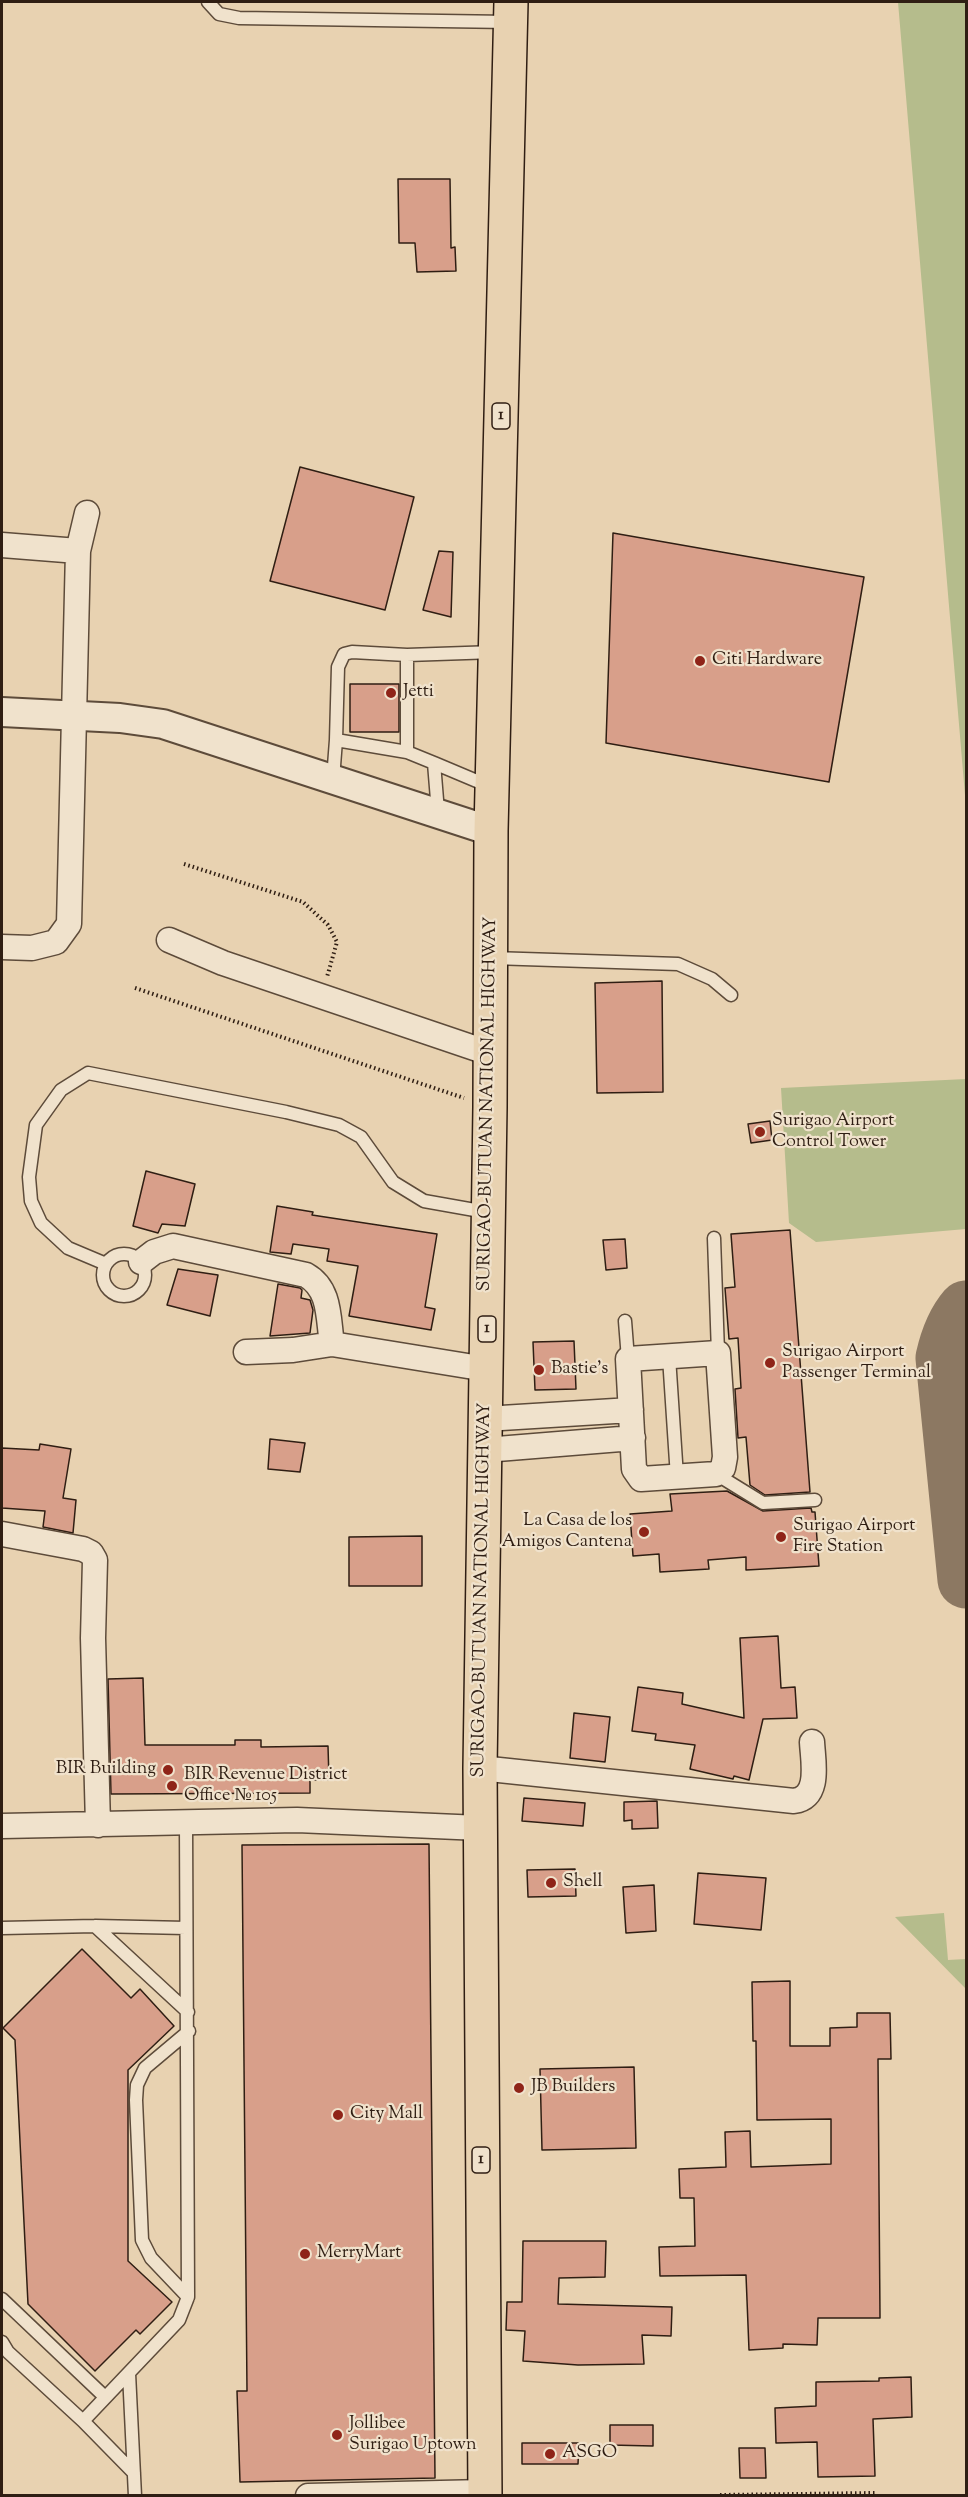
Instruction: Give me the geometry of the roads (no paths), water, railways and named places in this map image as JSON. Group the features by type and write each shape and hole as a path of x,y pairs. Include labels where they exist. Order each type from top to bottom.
{"highway":[{"name":"SURIGAO-BUTUAN NATIONAL HIGHWAY","path":"485,2494 480,1768 490,1107 491,831 511,12"}],"street":[{"path":"2,946 32,948 56,942 69,924 78,551 87,513"},
{"path":"2,545 78,551"},
{"path":"2,712 120,717 163,724 491,831"},
{"path":"169,940 223,963 321,998 489,1053"},
{"path":"141,1262 154,1252 173,1246 306,1275 322,1287 326,1297 332,1344"},
{"path":"246,1352 293,1350 332,1344 486,1370"},
{"path":"718,1353 725,1457 723,1468 716,1474 640,1479 634,1469 628,1359 718,1353"},
{"path":"485,1434 631,1410"},
{"path":"485,1434 633,1438"},
{"path":"2,1534 83,1549 91,1553 95,1560 93,1638 98,1824"},
{"path":"480,1768 794,1801 801,1800 811,1791 813,1782 812,1742"},
{"path":"2,1826 297,1820 480,1828"},
{"path":"308,2496 485,2494"}],"lane":[{"path":"208,2 219,14 239,18 511,12"},
{"path":"333,779 338,667 344,654 352,652 407,655 496,652"},
{"path":"407,655 407,753"},
{"path":"336,740 407,753 493,788"},
{"path":"434,763 438,812"},
{"path":"491,958 678,963 712,979 731,995"},
{"path":"106,1264 68,1248 41,1223 31,1201 29,1177 36,1125 61,1090 88,1073 286,1112 339,1125 361,1137 393,1182 424,1201 488,1212"},
{"path":"714,1238 718,1353"},
{"path":"130,1254 141,1262 144,1268 144,1282 141,1288 129,1296 115,1294 105,1284 103,1278 106,1264 116,1255 130,1254"},
{"path":"625,1321 628,1359"},
{"path":"669,1357 677,1477"},
{"path":"716,1474 763,1503 815,1500"},
{"path":"83,2421 179,2320 188,2297 189,2031 186,1824"},
{"path":"2,1928 95,1926 186,1928"},
{"path":"95,1926 188,2012"},
{"path":"188,2297 151,2258 142,2240 136,2100 137,2085 145,2068 189,2031"},
{"path":"2,2299 105,2397"},
{"path":"2,2342 8,2352 83,2421 134,2474"},
{"path":"129,2373 135,2496"}],"place":[{"name":"Citi Hardware","path":"700,661"},
{"name":"Jetti","path":"391,693"},
{"name":"Surigao Airport Control Tower","path":"760,1132"},
{"name":"Surigao Airport Passenger Terminal","path":"770,1363"},
{"name":"Bastie's","path":"539,1370"},
{"name":"La Casa de los Amigos Cantena","path":"644,1532"},
{"name":"Surigao Airport Fire Station","path":"781,1537"},
{"name":"BIR Building","path":"168,1770"},
{"name":"BIR Revenue District Office № 105","path":"172,1786"},
{"name":"Shell","path":"551,1883"},
{"name":"JB Builders","path":"519,2088"},
{"name":"City Mall","path":"338,2115"},
{"name":"MerryMart","path":"305,2254"},
{"name":"Jollibee Surigao Uptown","path":"337,2435"},
{"name":"ASGO","path":"550,2454"}]}
